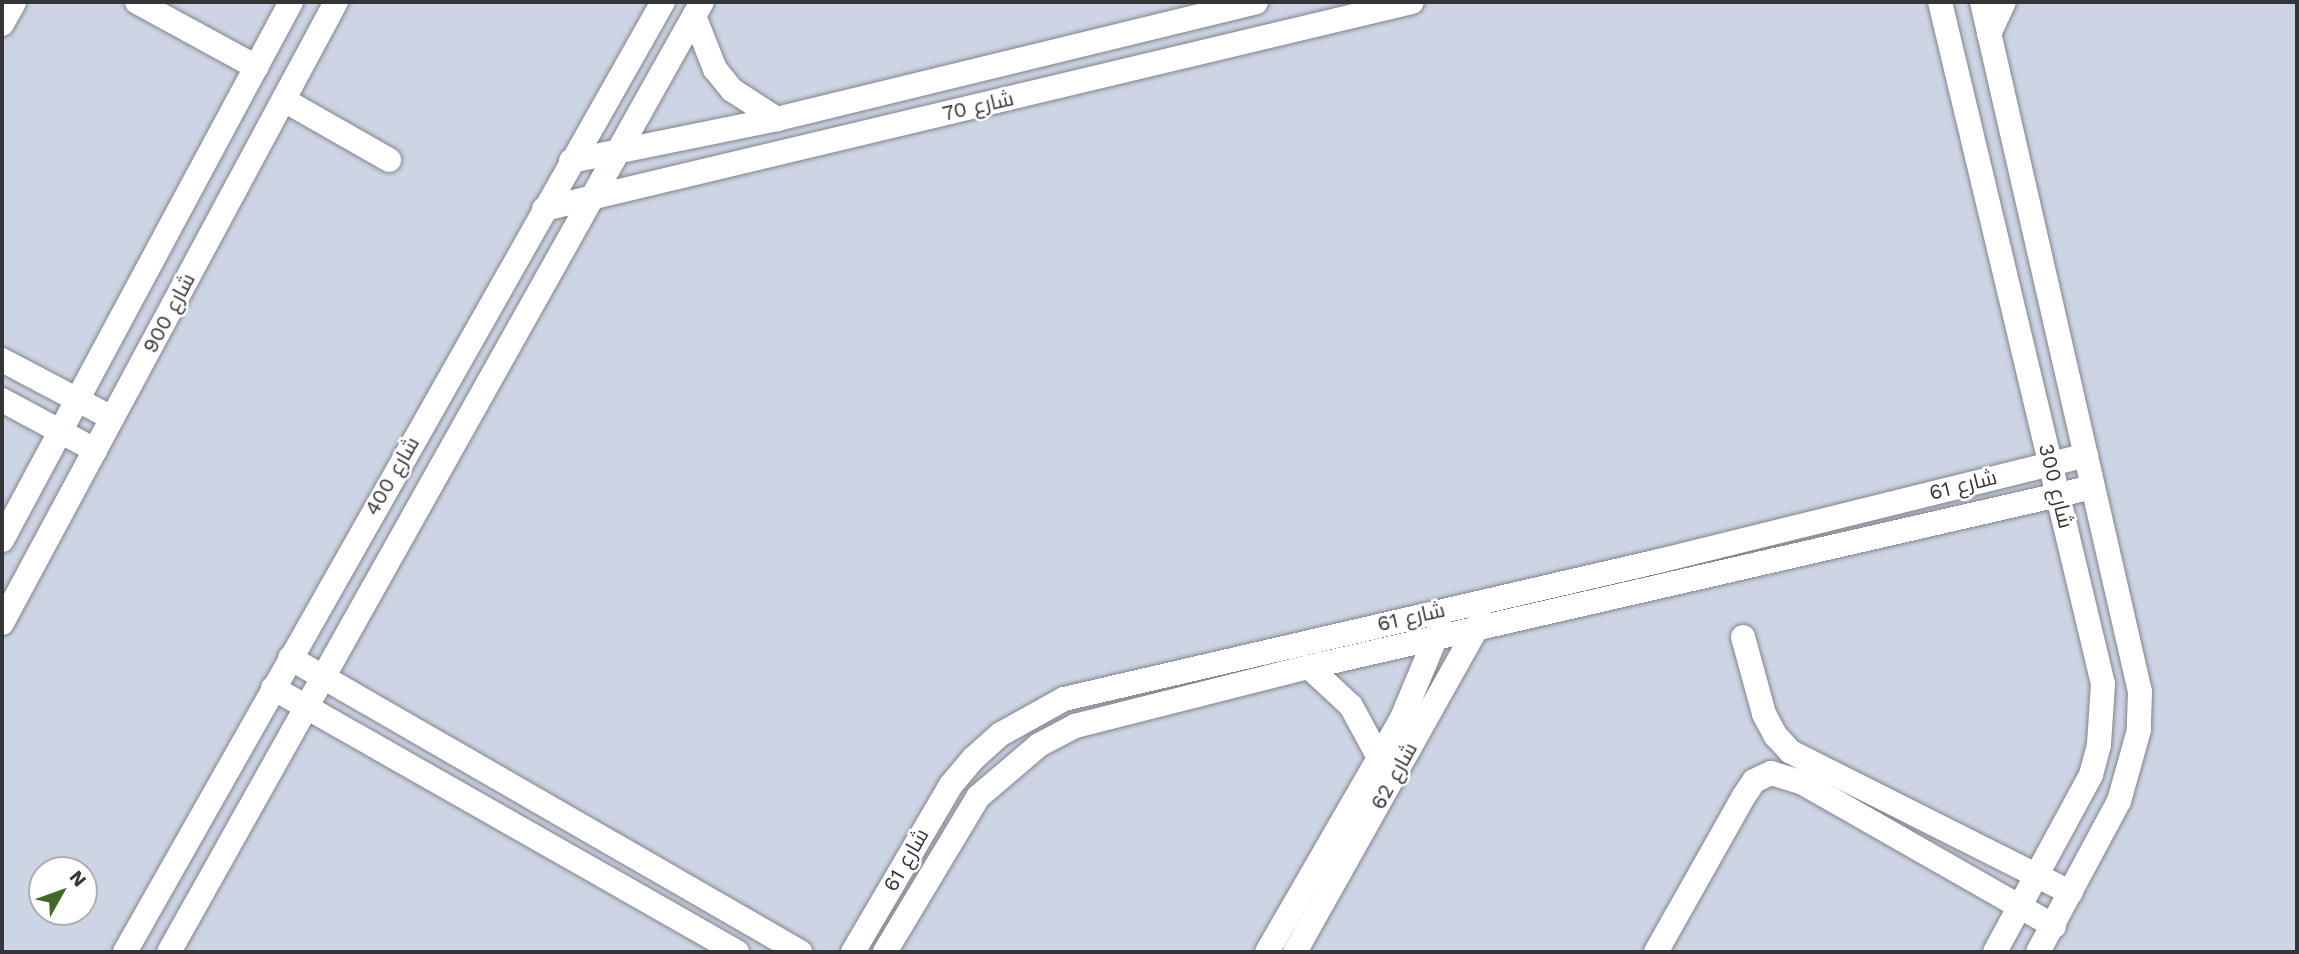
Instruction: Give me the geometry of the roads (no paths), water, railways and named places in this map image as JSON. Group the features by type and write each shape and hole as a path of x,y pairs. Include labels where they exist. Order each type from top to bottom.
{"street":[{"path":"2,24 14,2"},
{"path":"137,2 256,67"},
{"name":"شارع 900","path":"2,540 291,2"},
{"name":"شارع 900","path":"2,623 336,2"},
{"name":"شارع 400","path":"125,952 272,688 663,2"},
{"name":"شارع 70","path":"544,209 1412,2"},
{"name":"شارع 300","path":"1940,2 2057,495 2098,653 2103,715 2091,775 2039,876 1995,952"},
{"name":"شارع 300","path":"1982,2 2140,692 2139,730 2119,801 2038,952"},
{"path":"1989,34 2004,2"},
{"name":"شارع 70","path":"571,161 777,119 1248,3"},
{"path":"698,9 715,69 732,90 777,119"},
{"name":"شارع 400","path":"169,952 595,198 616,153 698,9"},
{"path":"284,100 389,160"},
{"path":"215,144 250,162"},
{"path":"1987,199 2026,192"},
{"path":"2,360 112,418"},
{"path":"2,400 95,450"},
{"name":"شارع 61","path":"853,952 951,785 974,758 1031,714 1064,699 2087,455"},
{"name":"شارع 61","path":"885,952 955,831 1006,769 1075,726 1309,667 2094,487"},
{"name":"شارع 62","path":"1295,952 1476,629 1490,599"},
{"name":"شارع 62","path":"1267,952 1402,718 1438,638 1445,610"},
{"path":"1742,637 1763,714 1791,752 2071,893"},
{"path":"290,658 800,952"},
{"path":"1309,667 1351,706 1378,756"},
{"path":"1173,672 1180,699"},
{"path":"1147,678 1154,705"},
{"path":"272,688 737,952"},
{"path":"1656,952 1744,796 1754,781 1771,773 1803,783 2054,926"},
{"path":"647,901 661,874"},
{"path":"692,926 706,899"}]}
